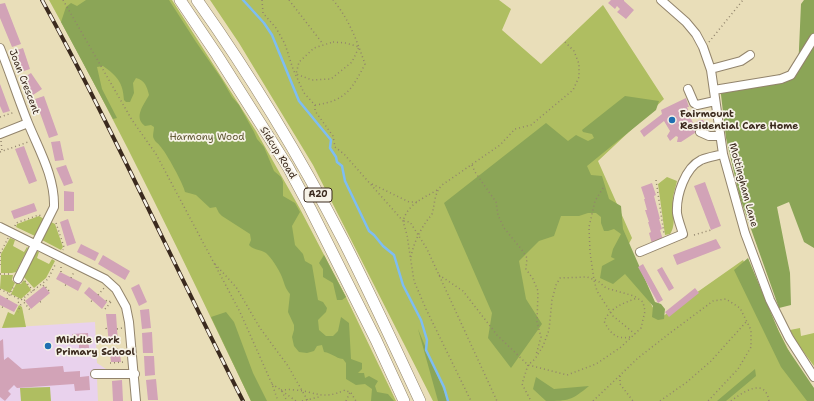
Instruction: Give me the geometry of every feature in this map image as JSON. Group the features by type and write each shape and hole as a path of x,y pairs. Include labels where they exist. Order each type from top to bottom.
{"highway":[{"name":"Sidcup Road","path":"180,0 217,55 288,167 376,340 404,401"},
{"name":"Sidcup Road","path":"197,0 235,54 301,162 343,240 420,401"}],"street":[{"name":"Mottingham Lane","path":"661,0 686,22 696,34 703,47 711,69 723,154 745,233 770,300 789,338 814,377"},
{"path":"714,90 781,79 791,75 814,38"},
{"name":"Joan Crescent","path":"0,48 28,123 44,160 54,197 54,207 18,279"},
{"path":"711,69 741,61 750,55"},
{"path":"688,88 695,104 715,101"},
{"name":"Joan Crescent","path":"0,134 28,123"},
{"path":"700,132 710,136 720,136"},
{"path":"640,252 683,234 677,212 680,190 685,178 700,161 723,154"},
{"path":"0,227 105,279 116,288 126,307 130,322 136,401"},
{"path":"95,374 135,374"}],"path":[{"path":"63,0 132,120 156,154 240,312 278,401"},
{"path":"262,0 263,13 276,28 285,44 304,93 315,104 315,111 333,136 335,147 344,154 403,221 410,222 419,235 427,249 497,401"},
{"path":"289,0 323,44"},
{"path":"315,104 326,104 343,96 354,85 365,64 344,14 333,0"},
{"path":"708,43 743,0"},
{"path":"296,74 299,62 314,48 323,44 333,42 346,43 359,47"},
{"path":"471,401 414,281 403,221 409,208 500,145 515,130 531,125 573,90 579,77 579,64 574,52 565,42"},
{"path":"296,74 312,80 331,79 352,62 359,47"},
{"path":"0,117 24,109"},
{"path":"0,134 1,152 36,140"},
{"path":"472,165 480,180 496,202 498,215 504,228 527,258 526,269 533,279 538,291 537,322 541,337 535,359"},
{"path":"656,180 664,238"},
{"path":"370,183 408,202 418,202"},
{"path":"603,188 595,201 589,227 590,252 594,280 597,290 613,316 635,334"},
{"path":"410,259 412,249 426,222 431,216 437,190"},
{"path":"694,235 711,230"},
{"path":"0,264 0,254 11,232"},
{"path":"212,261 236,287 260,328 288,366 307,400"},
{"path":"61,264 61,272"},
{"path":"439,275 463,290 478,312 497,335 528,365 567,375 596,364 621,347 632,337 640,328 645,311 643,302 634,296 606,288 588,277 560,278 556,284 552,300 549,330 543,346 535,359 528,365 522,384 531,401"},
{"path":"7,299 18,279"},
{"path":"43,285 51,293"},
{"path":"632,337 623,339 614,335 608,329 604,321 610,312 621,304 637,298"},
{"path":"18,312 21,304 17,303 20,299"},
{"path":"593,401 645,353 713,301 726,299 740,308 751,330 751,347 738,369 708,401"},
{"path":"25,300 23,301 30,310"},
{"path":"105,309 111,302 107,300 106,302"},
{"path":"660,401 687,382 711,361 747,322"},
{"path":"93,350 126,349"},
{"path":"110,363 127,362"},
{"path":"620,375 620,384 633,401"},
{"path":"272,384 296,401"},
{"path":"731,401 749,389 757,388 764,390 768,395 769,401"},
{"path":"281,390 295,390 320,397"},
{"path":"281,390 287,401"},
{"path":"302,401 336,394 345,390 350,392 356,401"},
{"path":"346,401 350,392"}],"shaded area":[{"name":"Middle Park Primary School","path":"95,322 97,363 109,371 97,378 98,401 0,401 0,328"}],"green space":[{"path":"49,0 172,0 256,131 299,207 346,297 396,401 251,401 128,149"},
{"name":"Harmony Wood","path":"86,0 169,0 232,97 239,105 257,139 264,147 274,171 281,177 283,182 283,196 295,203 300,212 292,226 295,245 303,254 305,261 312,265 318,300 323,302 327,308 326,312 318,320 319,330 326,336 333,336 338,331 341,317 349,323 351,359 362,363 362,369 358,373 364,373 365,378 369,376 378,381 375,386 377,392 388,394 394,401 371,401 372,389 365,384 356,385 346,379 346,363 343,359 324,352 322,345 317,346 314,351 307,353 299,352 294,346 292,337 294,325 288,312 290,294 279,270 272,260 266,253 251,247 249,245 251,240 250,234 222,216 216,207 210,208 196,195 185,192 182,183 163,149 154,140 154,127 151,125 145,126 140,119 142,107 149,95 144,82 136,78 133,83 134,93 130,102 126,102 124,100 121,84 116,76 103,66 97,67 102,89 117,118 113,119 61,22 66,7 71,3 77,6"},
{"path":"210,0 499,0 511,9 502,30 541,64 603,5 664,99 598,161 632,238 624,253 659,319 743,260 814,401 433,401 313,165 239,43"},
{"path":"804,0 814,0 814,248 804,242 789,202 777,207 790,273 791,305 779,308 740,198 726,138 720,86 798,71 801,4"},
{"path":"625,96 659,101 656,110 587,166 591,175 602,176 609,199 621,206 623,229 655,302 661,304 665,309 664,319 658,320 652,317 653,306 625,274 613,284 600,278 602,266 615,259 611,257 613,249 621,234 614,229 604,231 601,223 601,217 596,213 588,213 579,216 561,216 554,236 539,241 519,261 526,299 542,324 511,368 488,338 492,313 444,203 546,123 568,141 576,135 588,141 594,138 592,134 583,132 582,130"},
{"path":"667,177 677,181 673,197 673,226 670,234 665,235 658,184"},
{"path":"39,216 44,219 35,236 16,227 17,224"},
{"path":"51,222 55,224 63,247 61,250 42,240"},
{"path":"10,238 15,240 13,246 24,252 27,247 28,248 16,272 1,273 1,254"},
{"path":"35,250 39,252 37,258 49,264 52,259 55,261 46,278 34,288 22,275"},
{"path":"324,255 346,297 342,300 337,300 333,283 323,277 323,269 319,263"},
{"path":"748,258 787,348 814,388 814,401 807,401 781,367 734,270"},
{"path":"1,275 13,275 12,280 15,283 10,293 0,288"},
{"path":"24,280 31,290 21,299 11,294 16,284 21,284"},
{"path":"19,305 22,307 26,327 2,328 8,312 14,315"},
{"path":"226,312 234,322 253,373 267,401 251,401 211,317"},
{"path":"800,328 801,336 814,333 814,366 797,343 790,330"},
{"path":"418,329 448,401 438,401"},
{"path":"755,369 756,376 726,401 717,401"},
{"path":"536,377 554,389 589,386 570,399 546,401 533,389"},
{"path":"50,387 51,401 21,401 20,388"}],"building":[{"path":"611,0 624,0 634,10 626,19 617,12 620,9 617,6 615,9 608,3"},
{"path":"5,3 21,44 12,47 0,18 0,4"},
{"path":"23,48 30,69 21,72 14,51"},
{"path":"31,73 42,89 33,95 23,78"},
{"path":"0,84 10,111 3,113 0,106"},
{"path":"44,96 58,135 49,138 35,99"},
{"name":"Fairmount Residential Care Home","path":"686,98 689,107 687,107 692,121 694,124 699,120 703,120 705,123 704,127 681,142 677,142 678,137 676,136 670,141 667,136 670,131 664,121 644,137 640,131 662,114 661,110"},
{"path":"60,141 64,160 55,161 51,142"},
{"path":"24,146 37,181 29,184 15,149"},
{"path":"66,165 73,183 64,186 56,168"},
{"path":"705,182 721,226 711,230 694,186"},
{"path":"652,183 656,195 654,196 660,219 662,229 660,230 663,240 652,244 649,233 651,232 649,222 645,210 647,210 645,199 641,187"},
{"path":"64,191 74,192 74,211 64,211"},
{"path":"34,203 37,211 14,219 11,211"},
{"path":"68,219 76,243 67,246 60,222"},
{"path":"716,239 721,248 677,265 673,255"},
{"path":"81,244 99,253 95,261 77,252"},
{"path":"103,255 130,271 125,280 98,264"},
{"path":"643,264 663,300 658,303 638,267"},
{"path":"662,267 674,288 669,291 657,270"},
{"path":"60,272 82,283 78,291 56,279"},
{"path":"139,284 147,302 139,306 131,288"},
{"path":"44,286 50,293 31,309 25,301"},
{"path":"89,287 107,302 102,309 84,293"},
{"path":"695,288 699,293 669,317 665,312"},
{"path":"0,295 18,305 14,312 0,305"},
{"path":"149,309 151,328 142,329 140,310"},
{"path":"106,314 116,314 118,343 109,344"},
{"path":"152,332 153,353 143,353 142,333"},
{"path":"88,333 89,348 79,348 79,343 72,343 72,334"},
{"path":"3,339 4,360 8,357 22,369 63,366 64,372 80,371 80,377 89,376 90,390 75,391 74,384 17,388 14,385 8,391 11,394 5,401 0,397 0,341"},
{"path":"120,353 121,362 111,362 110,354"},
{"path":"144,356 154,356 155,375 145,376"},
{"path":"156,379 158,400 148,400 146,380"},
{"path":"122,380 123,401 113,401 112,381"}],"waterway":[{"path":"243,0 264,23 272,35 299,101 331,140 330,148 336,157 337,162 342,166 345,181 369,231 394,255 403,285 421,320 427,340 426,350 444,387 448,401"}],"railway":[{"path":"42,0 69,49 243,401"}],"place":[{"name":"Fairmount Residential Care Home","path":"672,120"},
{"name":"Middle Park Primary School","path":"48,346"}]}
